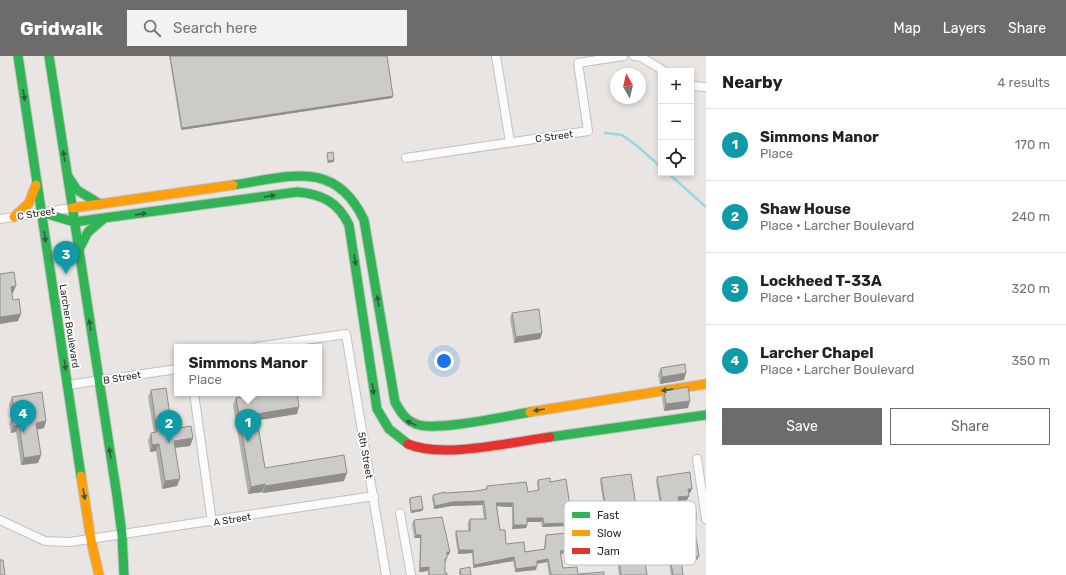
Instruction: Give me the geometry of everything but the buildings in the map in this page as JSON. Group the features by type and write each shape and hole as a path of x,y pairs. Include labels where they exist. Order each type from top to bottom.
{"main road":[{"name":"Larcher Boulevard","path":"18,56 91,540 98,575"},
{"name":"Larcher Boulevard","path":"49,56 122,535 124,575"},
{"path":"67,174 77,190 100,204"},
{"path":"72,208 296,176 324,178 334,183 352,198 364,220 395,402 403,418 410,423 420,426 431,427 459,423 706,384"},
{"path":"14,217 28,203 34,191 36,180"},
{"path":"41,212 74,222 297,192 319,194 334,203 345,215 350,230 377,409 385,425 392,433 410,446 423,450 448,451 706,415"},
{"path":"78,251 88,232 103,219"}],"street":[{"path":"496,56 510,142"},
{"name":"C Street","path":"406,158 588,131 578,63 623,56"},
{"path":"634,56 641,57 659,68"},
{"path":"694,86 706,87"},
{"name":"C Street","path":"0,219 72,208"},
{"name":"5th Street","path":"277,344 346,334 386,575"},
{"name":"B Street","path":"68,385 174,369"},
{"path":"194,396 212,522"},
{"path":"697,459 706,519"},
{"name":"A Street","path":"0,520 45,541 70,542 212,522 374,496"},
{"path":"400,513 411,575"}],"waterway":[{"path":"605,133 622,135 658,164"},
{"path":"671,176 706,207"}],"traffic: fast":[{"path":"18,56 81,476"},
{"path":"49,56 117,496 122,535 124,575"},
{"path":"233,185 273,178 308,176 324,180 339,187 352,200 364,220 395,402 406,418 416,424 438,426 454,425 530,412"},
{"path":"69,178 77,190 100,204"},
{"path":"41,212 74,222 297,192 322,197 340,210 349,225 377,409 389,429 408,444"},
{"path":"78,251 88,232 102,220"},
{"path":"550,437 706,415"}],"traffic: slow":[{"path":"14,217 29,203 36,185"},
{"path":"72,208 233,185"},
{"path":"530,412 706,384"},
{"path":"81,476 91,540 99,575"}],"traffic: jam":[{"path":"408,444 439,450 458,450 550,437"}],"place":[{"name":"Lockheed T-33A","path":"66,274"},
{"name":"Larcher Chapel","path":"23,433"},
{"name":"Simmons Manor","path":"248,442"},
{"name":"Shaw House","path":"169,443"}]}
